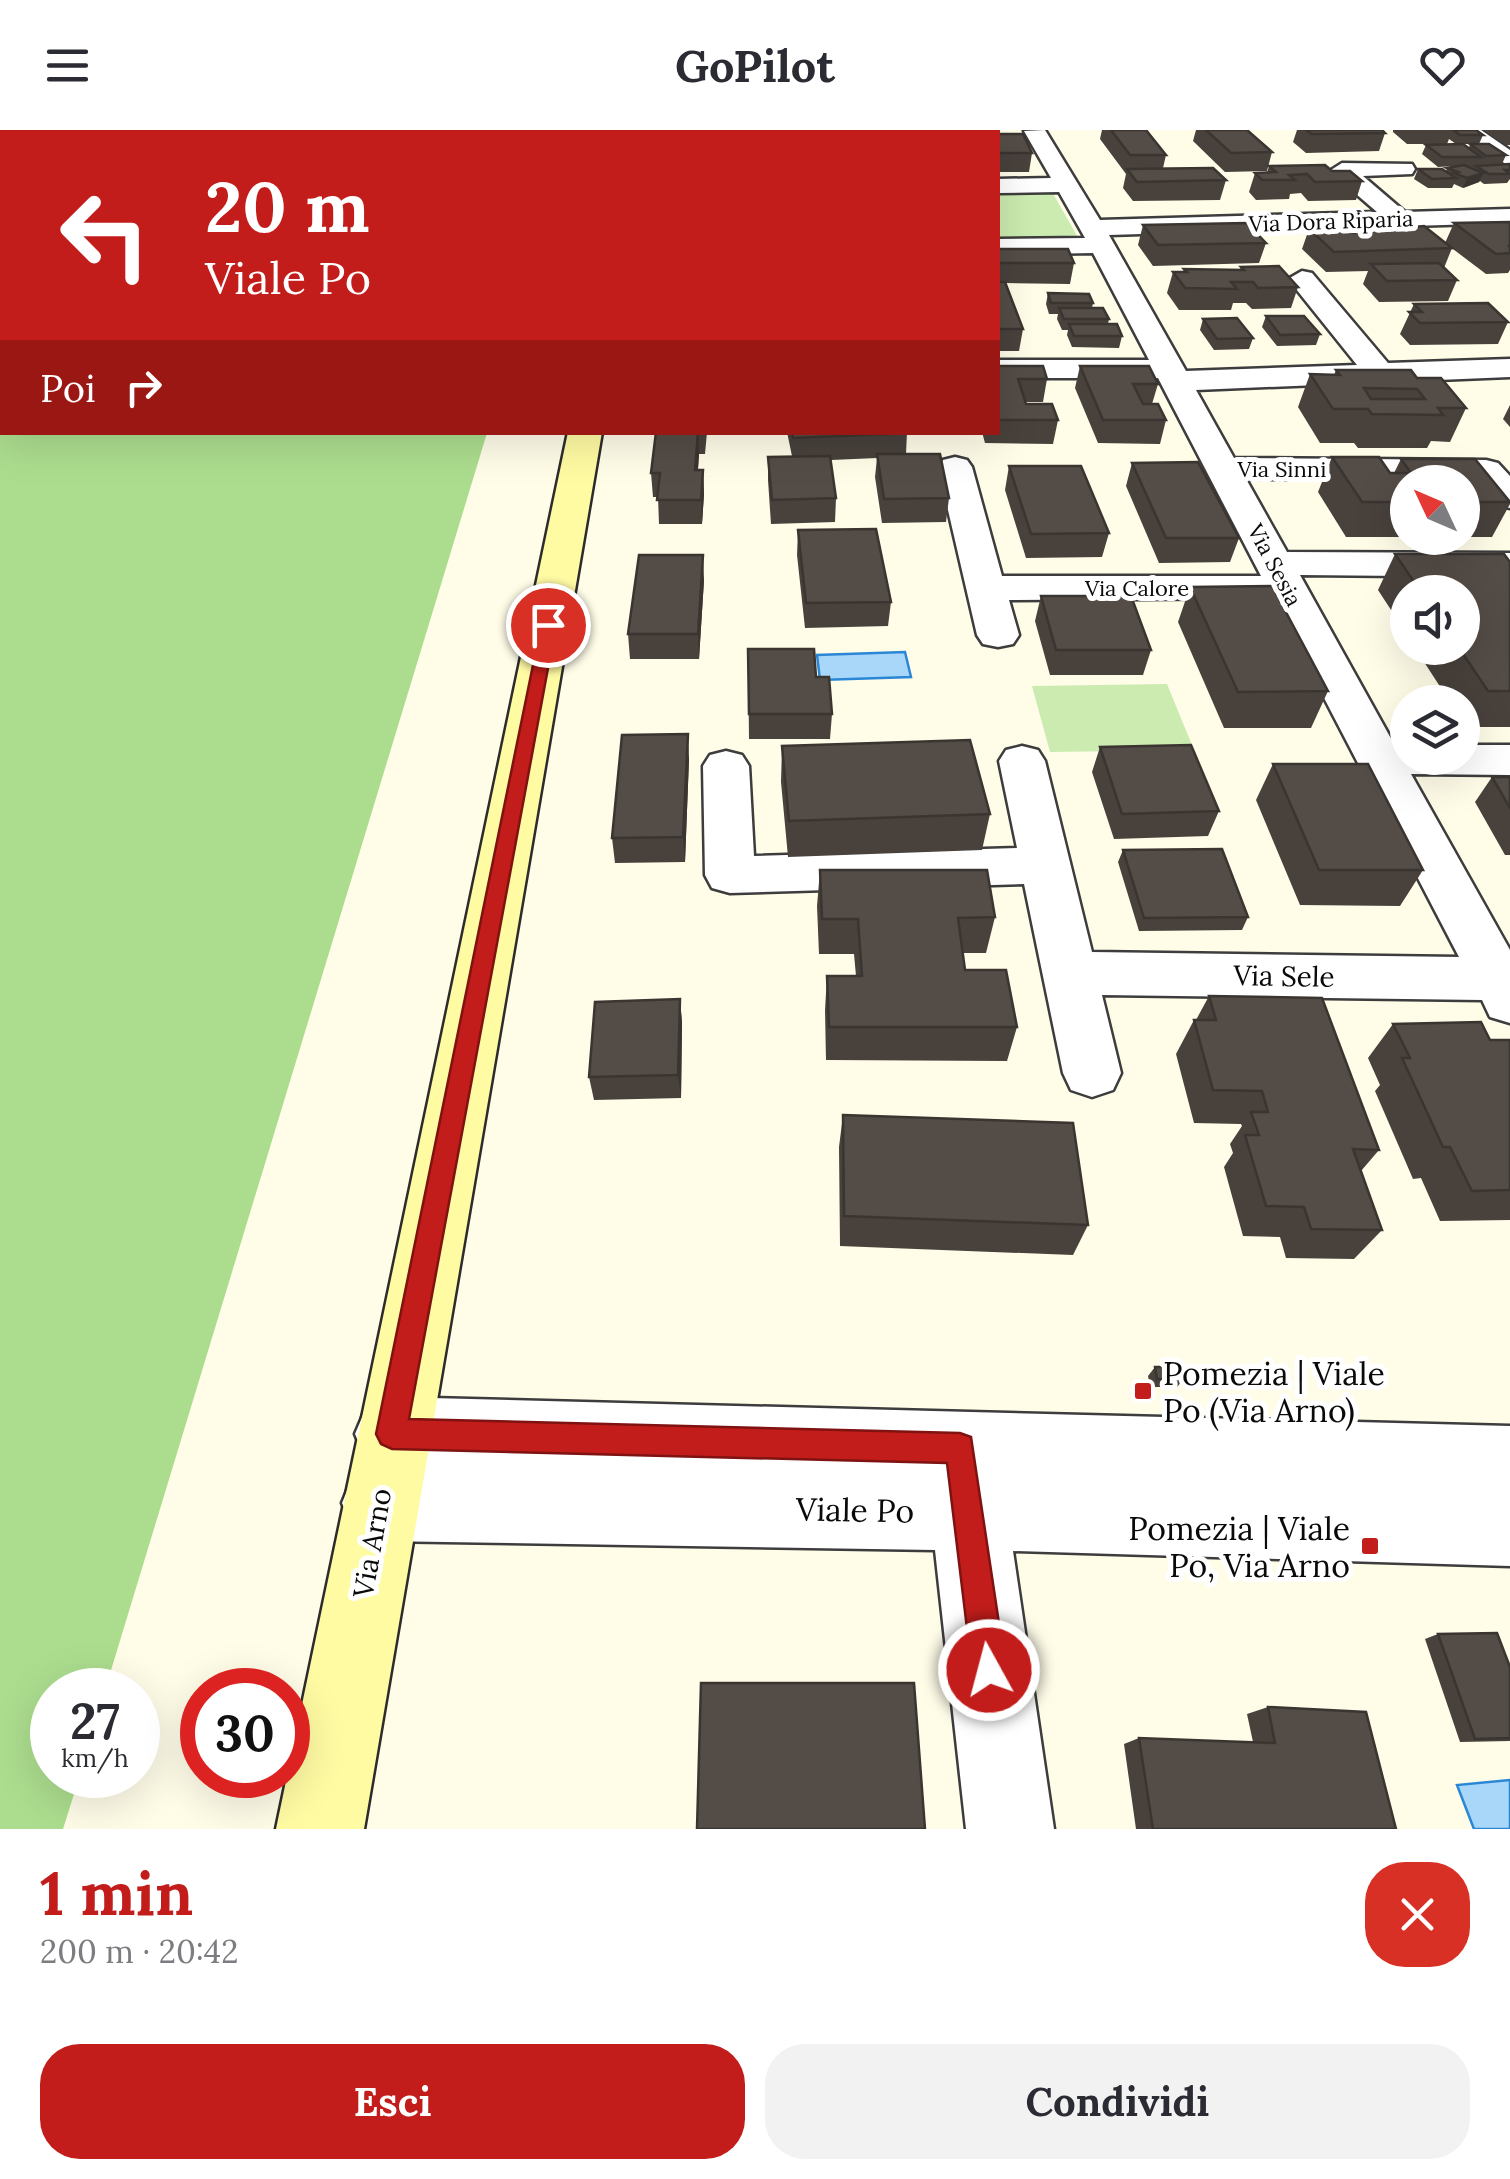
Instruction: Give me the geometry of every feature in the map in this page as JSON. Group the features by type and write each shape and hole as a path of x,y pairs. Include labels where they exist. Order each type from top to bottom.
{"street":[{"path":"1467,130 1510,160"},
{"name":"Via Sesia","path":"1034,131 1098,237 1504,990"},
{"path":"1399,219 1342,170 1404,169"},
{"path":"1000,186 1067,185"},
{"name":"Via Dora Riparia","path":"1000,247 1098,237 1510,216"},
{"path":"1302,279 1380,373"},
{"path":"1000,369 1172,375 1510,368"},
{"name":"Via Arno","path":"320,1829 583,435"},
{"path":"955,467 998,635"},
{"name":"Via Sinni","path":"1223,468 1486,470 1510,497"},
{"name":"Via Calore","path":"986,588 1510,565"},
{"path":"1379,759 1510,760"},
{"path":"1022,760 1092,1072"},
{"path":"726,766 730,875 1046,865"},
{"name":"Via Sele","path":"1070,973 1504,990"},
{"name":"Viale Po","path":"386,1468 964,1480 1510,1463"},
{"path":"964,1480 1010,1829"},
{"name":"Viale Po","path":"964,1480 1510,1528"}],"green space":[{"path":"1000,190 1051,190 1080,241 1058,242 1063,237 1000,238"},
{"path":"0,435 486,435 112,1668 30,1668 30,1798 73,1798 63,1829 0,1829"},
{"path":"1167,684 1194,750 1050,752 1032,686"}],"water":[{"path":"905,652 911,677 820,680 817,655"},
{"path":"1510,1780 1510,1829 1474,1829 1457,1785"}],"building":[{"path":"1111,130 1146,130 1166,155 1130,155"},
{"path":"1206,130 1247,130 1272,152 1231,153"},
{"path":"1306,130 1382,130 1385,133 1312,134"},
{"path":"1453,130 1476,130 1483,135 1460,135"},
{"path":"1000,134 1023,134 1032,153 1000,153"},
{"path":"1463,144 1481,157 1442,157 1426,145"},
{"path":"1470,144 1489,144 1506,155 1486,156"},
{"path":"1510,164 1510,170 1505,170 1510,174 1489,174 1476,166"},
{"path":"1325,165 1332,171 1350,171 1362,181 1315,182 1307,174 1289,175 1295,180 1262,180 1255,173 1276,172 1269,166"},
{"path":"1464,165 1483,173 1467,178 1447,168"},
{"path":"1213,168 1226,180 1137,182 1127,169"},
{"path":"1418,169 1442,169 1456,178 1432,179"},
{"path":"1510,222 1510,253 1496,254 1454,223"},
{"path":"1247,223 1266,243 1158,245 1143,225"},
{"path":"1424,226 1452,248 1334,252 1309,229 1348,228 1354,233"},
{"path":"1000,249 1068,249 1074,263 1000,263"},
{"path":"1439,263 1457,280 1387,281 1371,264"},
{"path":"1279,266 1298,287 1258,288 1253,282 1231,282 1237,289 1185,288 1173,272 1187,272 1184,269"},
{"path":"1000,282 1005,282 1023,329 1000,329"},
{"path":"1048,293 1089,294 1093,303 1051,303"},
{"path":"1488,303 1508,322 1420,323 1409,312 1422,312 1414,304"},
{"path":"1059,308 1103,308 1109,319 1064,319"},
{"path":"1266,316 1304,316 1320,334 1280,335"},
{"path":"1237,318 1253,338 1217,339 1203,319"},
{"path":"1069,324 1117,324 1122,336 1074,336"},
{"path":"1000,366 1043,366 1047,379 1018,379 1026,404 1052,404 1058,420 1000,420"},
{"path":"1080,366 1149,366 1158,384 1133,384 1143,404 1158,404 1166,420 1103,420"},
{"path":"1336,370 1411,370 1417,378 1441,378 1466,408 1438,408 1443,415 1333,409 1310,374 1340,375","holes":["1364,388 1417,389 1425,399 1371,399"]},
{"path":"656,435 698,435 695,470 703,470 701,500 657,500 660,473 651,473"},
{"path":"792,435 862,435 793,438"},
{"path":"877,454 940,454 949,498 884,499"},
{"path":"830,456 836,498 772,500 768,457"},
{"path":"1332,457 1379,457 1390,473 1390,502 1362,502"},
{"path":"1401,459 1475,459 1480,465 1405,465"},
{"path":"1198,462 1239,538 1166,538 1132,463"},
{"path":"1480,465 1510,502 1480,502"},
{"path":"1009,466 1081,466 1109,533 1031,534"},
{"path":"876,529 891,602 806,603 798,530"},
{"path":"1504,554 1510,562 1510,691 1488,691 1470,665 1480,665 1480,575 1409,575 1396,555"},
{"path":"639,555 703,555 698,634 628,634"},
{"path":"1272,586 1328,691 1238,692 1190,587"},
{"path":"1041,596 1131,596 1151,650 1056,650"},
{"path":"748,649 814,649 816,677 829,677 832,714 749,714"},
{"path":"688,734 683,837 612,838 622,735"},
{"path":"970,740 990,814 789,821 782,746"},
{"path":"1191,745 1219,811 1122,814 1100,747"},
{"path":"1273,764 1368,764 1423,870 1319,870"},
{"path":"1492,777 1510,777 1510,808"},
{"path":"1222,849 1248,917 1144,918 1123,850"},
{"path":"820,870 987,870 995,917 958,918 965,970 1006,970 1017,1027 829,1027 827,976 862,976 858,919 822,919"},
{"path":"1209,996 1322,998 1379,1150 1353,1149 1382,1230 1311,1229 1304,1207 1266,1206 1245,1135 1259,1135 1251,1112 1268,1112 1262,1091 1213,1090 1194,1020 1216,1020"},
{"path":"680,999 678,1075 589,1077 595,1002"},
{"path":"1481,1022 1490,1040 1510,1040 1510,1190 1472,1191 1450,1147 1443,1147 1402,1058 1410,1058 1393,1024"},
{"path":"843,1115 1073,1123 1088,1225 844,1216"},
{"path":"1155,1367 1180,1367 1184,1379 1157,1379"},
{"path":"1497,1633 1510,1667 1510,1738 1475,1739 1438,1634"},
{"path":"701,1683 914,1683 925,1829 697,1829"},
{"path":"1268,1707 1366,1712 1396,1829 1153,1829 1139,1738 1275,1743"}],"place":[{"name":"Pomezia | Viale Po (Via Arno)","path":"1143,1391"},
{"name":"Pomezia | Viale Po, Via Arno","path":"1370,1546"}],"route":[{"path":"548,625 392,1434 960,1448 989,1670"}]}
